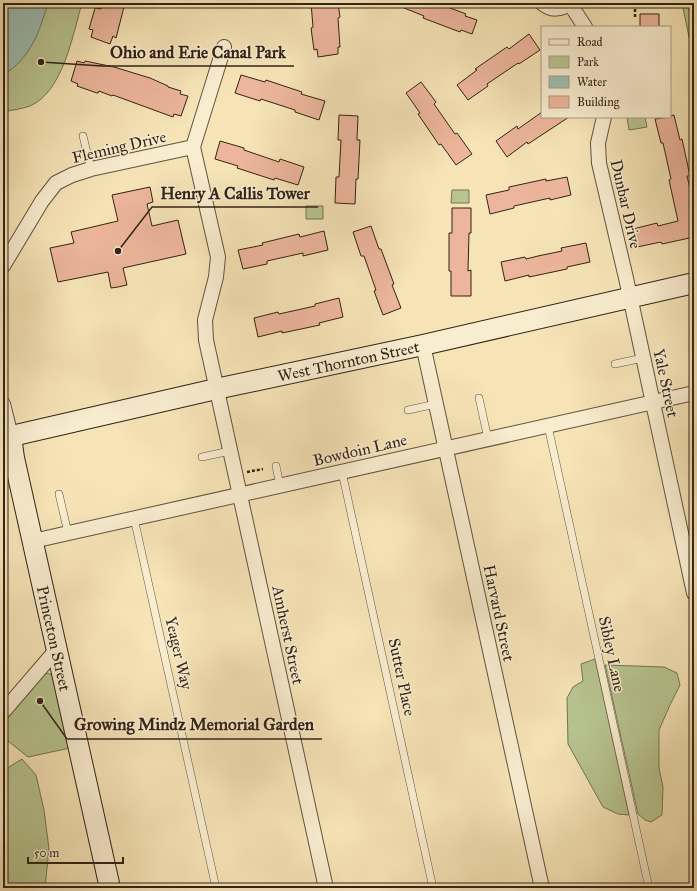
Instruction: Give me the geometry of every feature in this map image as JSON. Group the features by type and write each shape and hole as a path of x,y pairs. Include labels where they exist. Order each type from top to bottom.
{"main road":[{"name":"West Thornton Street","path":"7,437 216,389 423,345 694,283"},
{"name":"Princeton Street","path":"7,437 14,458 33,541 110,888"}],"street":[{"path":"542,3 546,7 553,9 565,7 570,3 584,26"},
{"path":"193,147 224,47"},
{"name":"Dunbar Drive","path":"604,118 598,143 599,163 630,298"},
{"name":"Fleming Drive","path":"3,266 49,190 56,183 91,169 193,147"},
{"name":"Amherst Street","path":"193,147 218,257 216,277 207,310 205,330 206,340 326,888"},
{"name":"Yale Street","path":"630,298 694,594"},
{"name":"Harvard Street","path":"423,345 542,888"},
{"name":"Bowdoin Lane","path":"33,541 694,393"},
{"path":"3,404 7,437"},
{"path":"3,712 57,649"}],"lane":[{"path":"83,136 91,169"},
{"path":"615,364 643,358"},
{"path":"480,398 488,439"},
{"path":"408,410 436,404"},
{"name":"Sibley Lane","path":"548,426 649,888"},
{"path":"202,457 230,451"},
{"path":"276,466 280,486"},
{"name":"Sutter Place","path":"342,472 433,888"},
{"path":"59,494 68,533"},
{"name":"Yeager Way","path":"134,518 216,888"}],"path":[{"path":"635,8 635,17"},
{"path":"247,472 262,469"}],"green space":[{"path":"48,3 82,3 65,61 51,88 41,99 30,106 3,112 3,75 21,61 33,44"},
{"path":"682,3 694,3 694,61"},
{"path":"627,118 645,118 647,127 629,130"},
{"path":"452,190 469,190 469,203 451,203"},
{"path":"306,206 323,206 323,219 306,219"},
{"path":"595,659 629,815 618,814 603,807 568,744 567,698 573,687 583,681 581,664"},
{"path":"605,665 664,667 677,673 680,685 659,730 659,768 663,787 662,815 651,822 645,820 638,814"},
{"path":"48,673 53,676 70,748 28,757 3,737 3,722 42,676"},
{"path":"22,759 36,775 44,810 49,849 45,888 3,888 3,776 9,767"}],"water":[{"path":"3,3 48,3 33,44 21,61 3,75"}],"building":[{"path":"102,3 125,3 116,38 113,36 110,44 91,37 93,30 89,29 95,8 101,9"},
{"path":"311,3 338,3 340,17 338,18 340,47 338,47 338,54 318,57 317,49 314,50 311,28 313,27"},
{"path":"392,3 437,3 466,14 465,16 477,20 472,34 461,30 460,32 423,18 424,16"},
{"path":"640,14 659,14 659,26 640,26"},
{"path":"529,34 540,50 487,84 488,86 468,100 457,85 477,70 475,69 507,47 509,49"},
{"path":"77,61 84,63 85,61 114,67 150,78 168,87 181,91 180,94 188,96 181,116 174,114 173,117 113,95 112,96 99,91 97,93 77,86 78,84 71,81"},
{"path":"241,75 265,82 266,80 302,92 301,94 325,101 319,120 295,112 295,110 261,99 260,101 235,93"},
{"path":"421,82 436,102 434,104 455,134 457,133 472,154 456,165 441,144 439,145 406,93"},
{"path":"541,113 541,118 567,118 528,144 527,142 507,157 496,141 517,126 518,129"},
{"path":"339,115 358,116 357,140 360,140 355,204 335,203 336,177 339,177 341,140 338,140"},
{"path":"674,115 680,140 682,139 690,176 687,176 694,206 694,237 662,244 661,242 637,247 633,229 657,223 658,226 678,221 663,143 661,143 655,119 671,118 671,116"},
{"path":"220,141 244,148 244,150 279,162 280,159 304,167 298,185 275,178 274,180 215,159"},
{"path":"567,177 571,195 514,206 514,208 490,214 486,195 509,190 509,187 546,179 546,181"},
{"path":"150,187 153,202 147,204 152,226 178,220 186,254 123,268 127,285 118,287 111,288 108,272 58,282 50,248 74,243 71,232 118,221 112,195"},
{"path":"452,208 471,208 468,271 471,270 471,296 451,296 451,271 449,271 449,233 452,233"},
{"path":"371,226 394,284 392,285 401,308 383,315 374,291 376,290 364,256 361,256 353,232"},
{"path":"324,231 328,250 303,256 303,253 267,261 267,264 243,269 238,250 263,245 262,243 299,234 300,237"},
{"path":"586,243 590,262 567,267 567,269 529,277 529,275 505,281 501,262 525,257 526,259 562,251 561,248"},
{"path":"339,298 343,317 319,323 320,325 282,333 282,331 258,337 254,318 278,312 279,314 315,306 315,304"}],"place":[{"name":"Ohio and Erie Canal Park","path":"41,62"},
{"name":"Henry A Callis Tower","path":"118,251"},
{"name":"Growing Mindz Memorial Garden","path":"40,701"}]}
